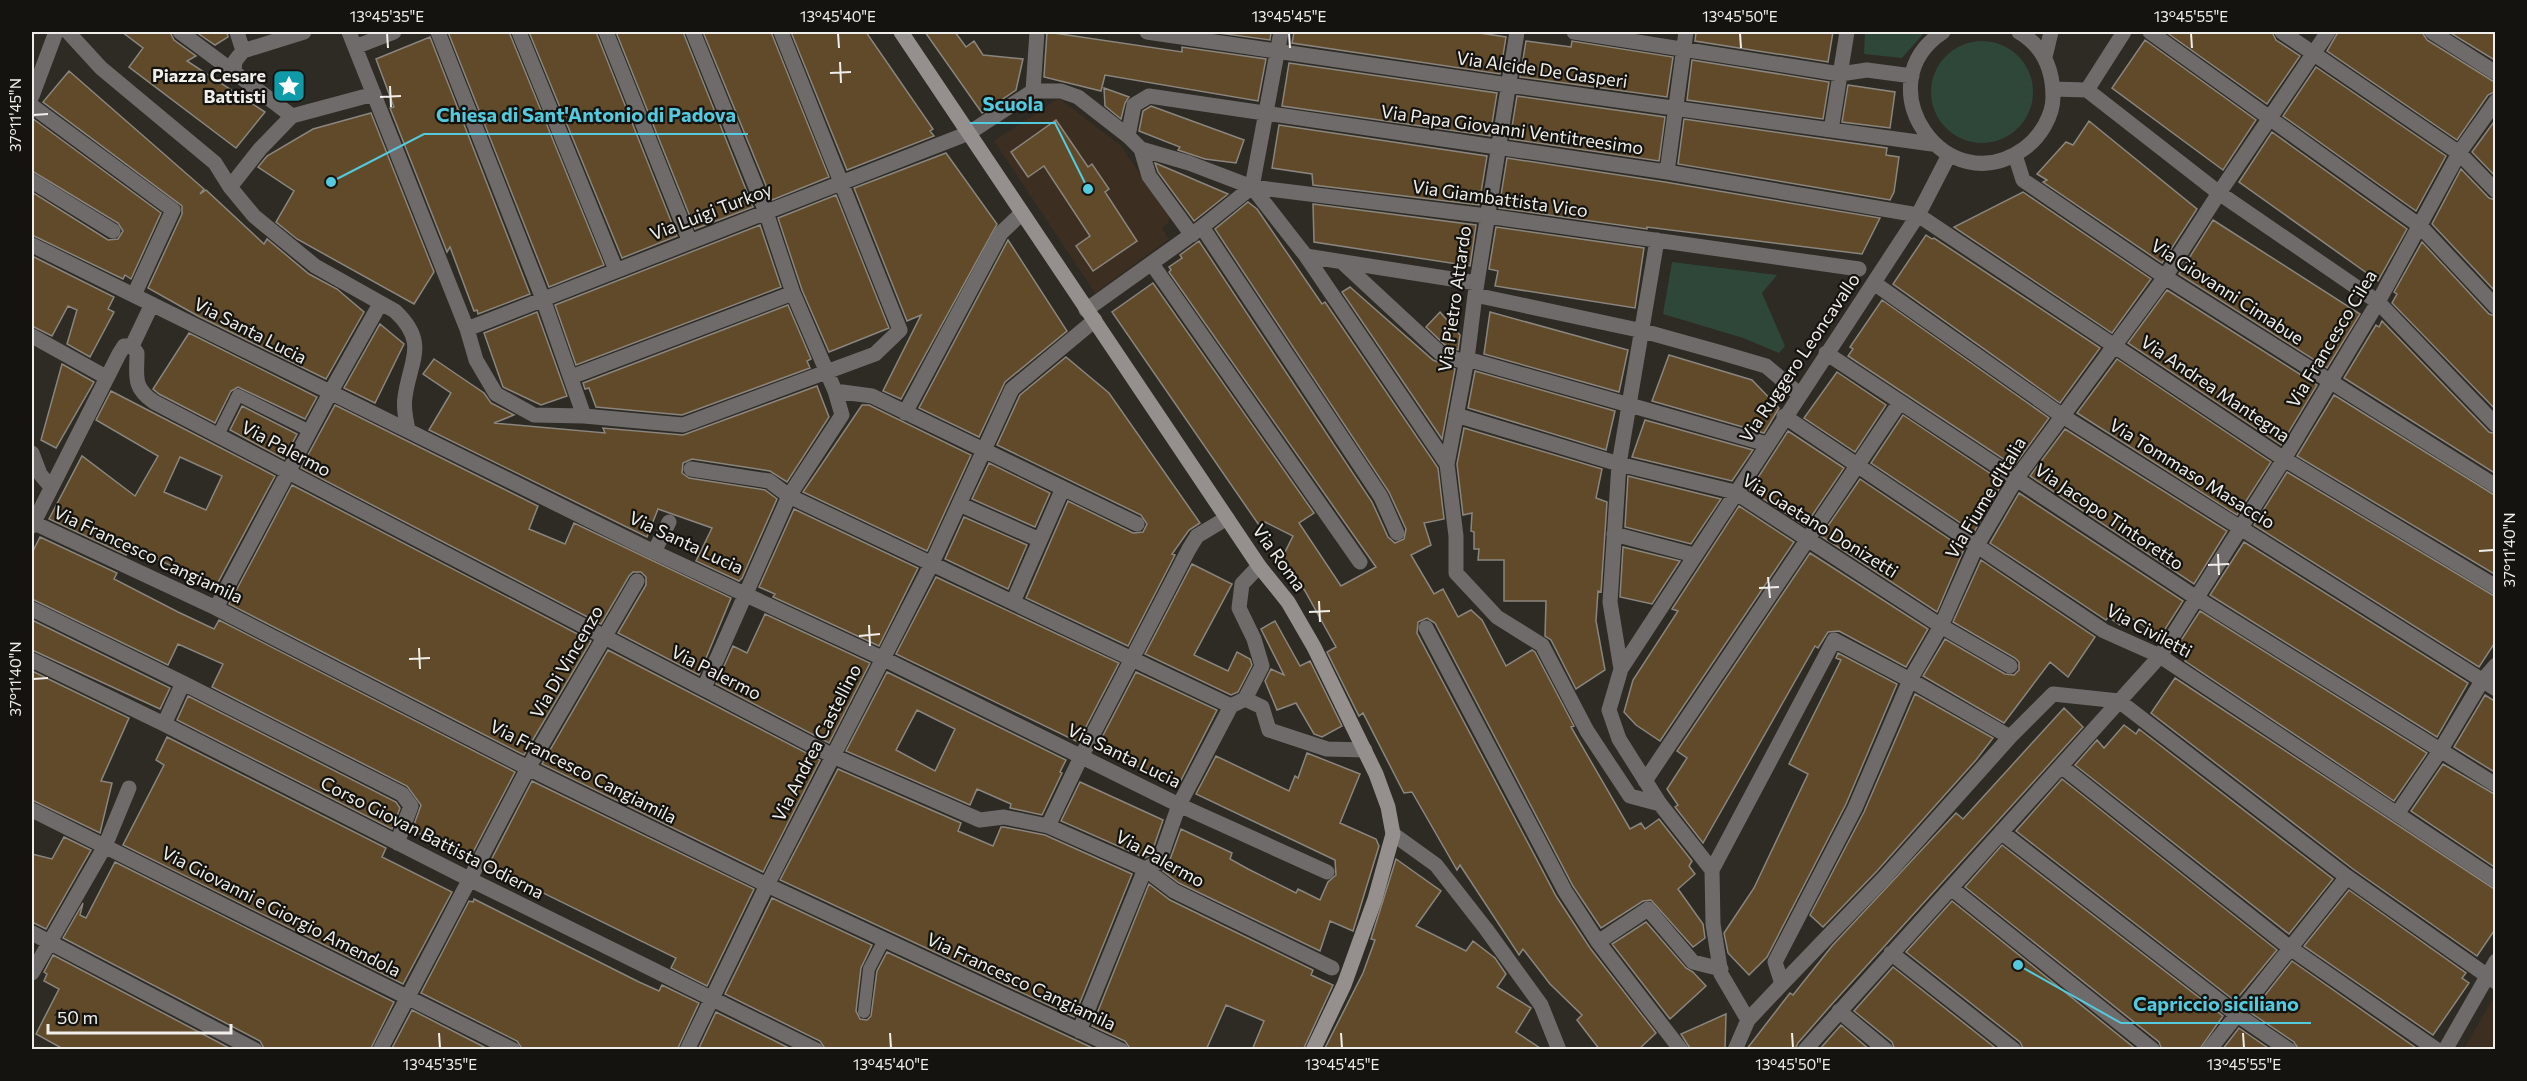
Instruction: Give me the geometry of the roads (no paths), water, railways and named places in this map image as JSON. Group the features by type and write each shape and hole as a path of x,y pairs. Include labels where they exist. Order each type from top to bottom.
{"main road":[{"name":"Via Roma","path":"902,32 1259,567 1288,602 1314,647 1365,750 1388,807 1393,834 1375,899 1344,985 1313,1050"}],"street":[{"path":"32,96 56,32"},
{"path":"68,32 101,68 214,163 254,216 315,266 395,311 404,319 414,340 414,363 405,397 404,413 408,430"},
{"path":"180,32 234,72 288,120"},
{"path":"234,72 240,40 304,32"},
{"path":"349,32 467,329 476,360 496,394 534,415 584,416 683,425 875,354 900,330 782,32"},
{"path":"355,47 394,32"},
{"path":"438,32 543,299 584,416"},
{"path":"519,32 616,270"},
{"path":"606,32 690,242"},
{"path":"693,32 765,212 793,293 828,373 842,415 789,496 704,688"},
{"path":"1033,90 1037,32"},
{"name":"Via Alcide De Gasperi","path":"1148,32 1276,49 1508,86 1932,144"},
{"path":"1281,32 1252,187 1306,256 1447,464"},
{"name":"Via Pietro Attardo","path":"1517,32 1487,216 1467,361 1447,464 1456,536 1456,573 1497,617 1542,645 1587,731 1630,796 1660,804"},
{"path":"1574,32 1840,74 1867,70 1912,76"},
{"path":"1667,172 1686,32"},
{"path":"1832,130 1847,32"},
{"path":"1943,32 1921,53 1912,76 1911,100 1918,124 1932,144 1949,155 1976,162 1994,162 2015,155 2034,142 2047,123 2053,101 2053,78 2045,57 2029,38 2019,32"},
{"path":"2045,57 2051,32"},
{"path":"2087,90 2124,32"},
{"path":"2150,32 2420,226 2496,307"},
{"path":"2282,32 2459,153 2496,191"},
{"name":"Via Fiume d'Italia","path":"1782,984 1775,962 1855,808 1910,680 1941,626 1976,547 2016,478 2165,277 2218,193 2328,32"},
{"path":"2432,32 2496,73"},
{"path":"2053,89 2087,90 2218,193 2378,302 2496,425"},
{"name":"Via Luigi Turkoy","path":"467,329 969,133 1033,90"},
{"name":"Via Giambattista Vico","path":"1033,90 1061,91 1078,98 1142,149 1189,163 1252,187 1487,216 1858,269"},
{"path":"230,187 260,149 288,120 374,94"},
{"name":"Via Papa Giovanni Ventitreesimo","path":"1128,136 1134,105 1149,96 1667,172 1918,214"},
{"name":"Via Francesco Cilea","path":"1805,1050 2160,656 2198,599 2378,302 2459,153 2496,101"},
{"path":"32,106 174,210 134,295"},
{"path":"1142,149 1149,176 1197,231 1381,497 1397,533"},
{"name":"Via Ruggero Leoncavallo","path":"1621,669 1734,492 1874,283 1918,214 1949,155"},
{"name":"Via Giovanni Cimabue","path":"2015,155 2023,180 2165,277 2496,486"},
{"path":"32,181 113,231"},
{"name":"Via Andrea Castellino","path":"687,1050 767,885 932,563 1012,390 1090,315 1252,187"},
{"path":"905,413 1001,233 1022,213"},
{"name":"Via Andrea Mantegna","path":"1918,214 2284,459 2496,587"},
{"path":"1657,240 1619,464 1610,602 1621,669 1609,710 1619,739 1645,781 1660,804 1712,870"},
{"name":"Via Santa Lucia","path":"32,245 654,552 746,592 1179,805 1327,872"},
{"path":"1306,256 1476,289 1643,331 1766,366 1799,394"},
{"path":"1342,262 1440,353 1630,404 1767,444"},
{"path":"1152,264 1360,562"},
{"name":"Via Tommaso Masaccio","path":"1874,283 2061,415 2496,689"},
{"path":"571,377 793,293"},
{"path":"32,524 106,377 124,346 132,346 152,304"},
{"path":"216,608 380,304"},
{"path":"32,336 106,377"},
{"name":"Via Palermo","path":"132,346 138,353 135,373 137,381 147,397 603,637 833,756 980,820 1004,817 1048,826 1145,869 1174,891 1332,968"},
{"name":"Via Jacopo Tintoretto","path":"1826,353 2198,599 2496,785"},
{"path":"835,391 872,396 1137,524"},
{"path":"1645,781 1900,402"},
{"name":"Via Gaetano Donizetti","path":"1456,415 1619,464 1734,492 1941,626 2010,666"},
{"name":"Via Civiletti","path":"1784,416 2104,631 2160,656 2496,880"},
{"path":"32,453 40,474 51,486"},
{"path":"691,469 769,481 789,496 1132,658 1238,702 1262,707 1269,730 1328,749 1365,750"},
{"path":"1013,602 1063,488"},
{"path":"959,504 1040,540"},
{"path":"1048,826 1081,757 1197,536 1227,518"},
{"path":"654,552 669,522"},
{"name":"Via Francesco Cangiamila","path":"32,524 216,608 528,768 767,885 1121,1050"},
{"path":"1614,534 1694,555"},
{"path":"1079,1030 1145,869 1159,862 1179,805 1238,702 1262,666 1254,639 1239,608 1242,584 1259,567"},
{"name":"Via Di Vincenzo","path":"380,1050 528,768 637,581"},
{"path":"32,609 183,682 402,794 411,806 397,843"},
{"path":"1426,628 1565,891 1598,942 1681,1050"},
{"path":"1748,1020 1720,969 1713,924 1712,870 1834,640 2010,737"},
{"name":"Corso Giovan Battista Odierna","path":"32,660 816,1050"},
{"path":"2397,814 2440,751 2482,681 2496,665"},
{"path":"164,724 183,682"},
{"path":"1735,1050 1748,1020 1884,878 2010,737 2053,694 2119,701 2347,877 2491,980"},
{"path":"2061,766 2290,948 2437,1050"},
{"path":"32,973 105,846 129,788"},
{"name":"Via Giovanni e Giorgio Amendola","path":"32,810 513,1050"},
{"path":"2001,832 2236,1014 2289,1050"},
{"path":"1393,834 1437,865 1541,1005 1559,1050"},
{"path":"2209,1050 2347,877"},
{"path":"1951,888 2153,1050"},
{"path":"1598,942 1648,909 1693,962 1720,969"},
{"path":"32,933 255,1050"},
{"path":"1891,953 2014,1050"},
{"path":"2445,1050 2491,980 2496,961"},
{"path":"1839,1011 1886,1050"}],"lane":[{"path":"218,435 238,395 310,431"},
{"path":"864,1012 870,969 884,940"}],"place":[{"name":"Piazza Cesare Battisti","path":"289,86"},
{"name":"Chiesa di Sant'Antonio di Padova","path":"331,182"},
{"name":"Scuola","path":"1088,189"},
{"name":"Capriccio siciliano","path":"2018,965"}]}
